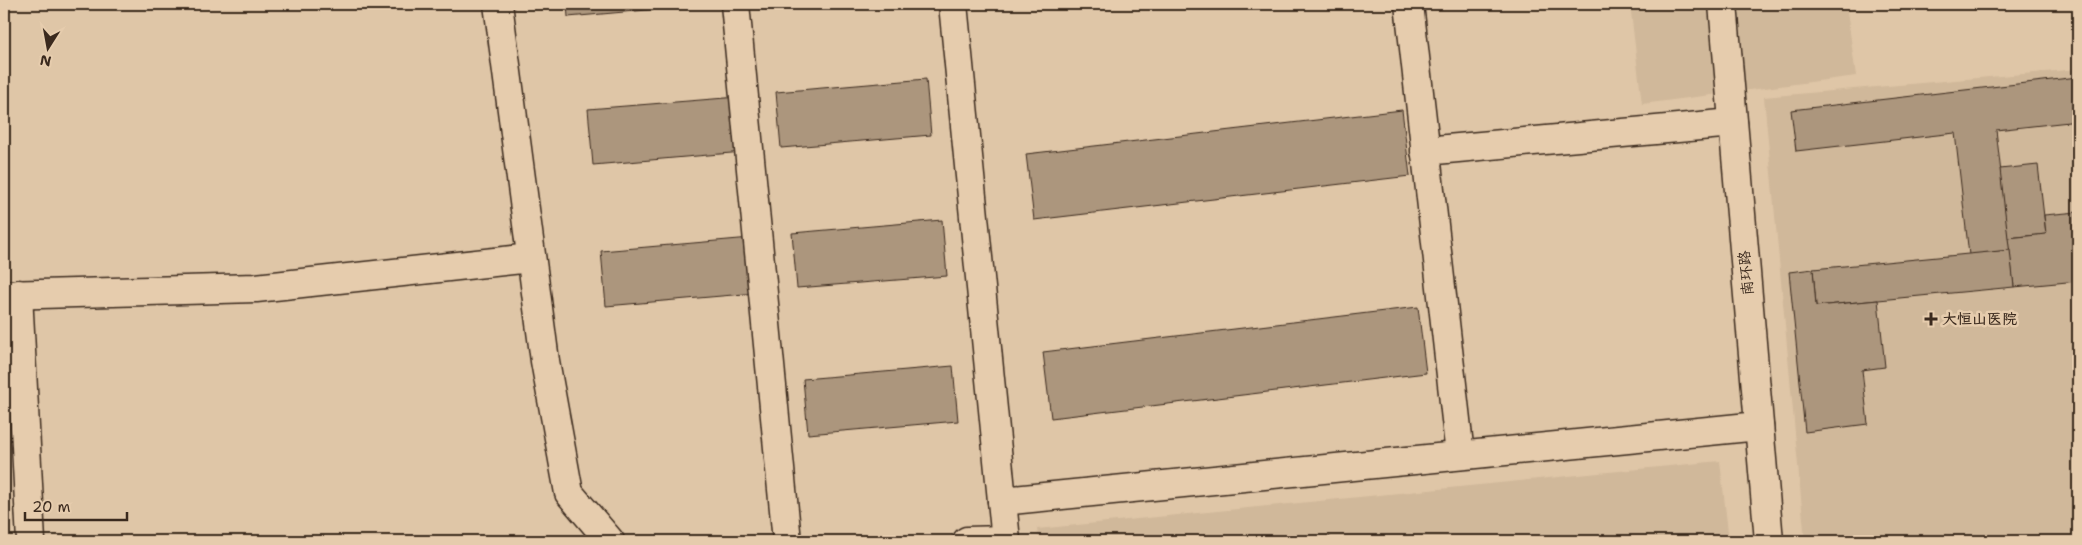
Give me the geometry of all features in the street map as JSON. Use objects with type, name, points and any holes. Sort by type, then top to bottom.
[{"type":"street","points":[[498,4],[545,361],[569,493],[610,541]]},
{"type":"street","points":[[735,4],[787,541]]},
{"type":"street","points":[[954,4],[1006,541],[967,541]]},
{"type":"street","points":[[1409,4],[1460,456]]},
{"type":"street","name":"南环路","points":[[1723,4],[1769,541]]},
{"type":"street","points":[[1425,151],[1733,123]]},
{"type":"street","points":[[31,541],[11,294],[256,288],[531,258]]},
{"type":"street","points":[[1002,501],[1759,426]]},
{"type":"shaded area","points":[[1630,4],[1846,4],[1856,76],[1642,104]]},
{"type":"shaded area","name":"大恒山医院","points":[[2078,69],[2078,541],[1805,541],[1764,97]]},
{"type":"shaded area","points":[[1720,461],[1729,541],[1039,541],[1037,529]]},
{"type":"building","points":[[567,4],[714,4],[568,17]]},
{"type":"building","points":[[2078,77],[2078,121],[1996,130],[2010,250],[1969,255],[1955,133],[1796,151],[1791,110]]},
{"type":"building","points":[[926,79],[931,135],[781,148],[776,92]]},
{"type":"building","points":[[738,97],[743,152],[593,165],[588,109]]},
{"type":"building","points":[[1402,110],[1410,176],[1034,220],[1026,154]]},
{"type":"building","points":[[2038,165],[2046,234],[2008,238],[2000,169]]},
{"type":"building","points":[[2078,212],[2078,281],[2014,287],[2008,238],[2046,234],[2044,215]]},
{"type":"building","points":[[942,220],[947,276],[797,288],[792,233]]},
{"type":"building","points":[[751,238],[756,293],[606,306],[601,251]]},
{"type":"building","points":[[2010,250],[2014,287],[1816,306],[1813,269]]},
{"type":"building","points":[[1813,269],[1816,306],[1878,300],[1885,367],[1862,370],[1868,424],[1805,432],[1789,272]]},
{"type":"building","points":[[1418,307],[1426,373],[1051,418],[1043,352]]},
{"type":"building","points":[[953,366],[958,421],[808,434],[803,379]]},
{"type":"building","points":[[1330,537],[1331,541],[1291,541]]},
{"type":"place","name":"大恒山医院","points":[[1931,319]]}]
